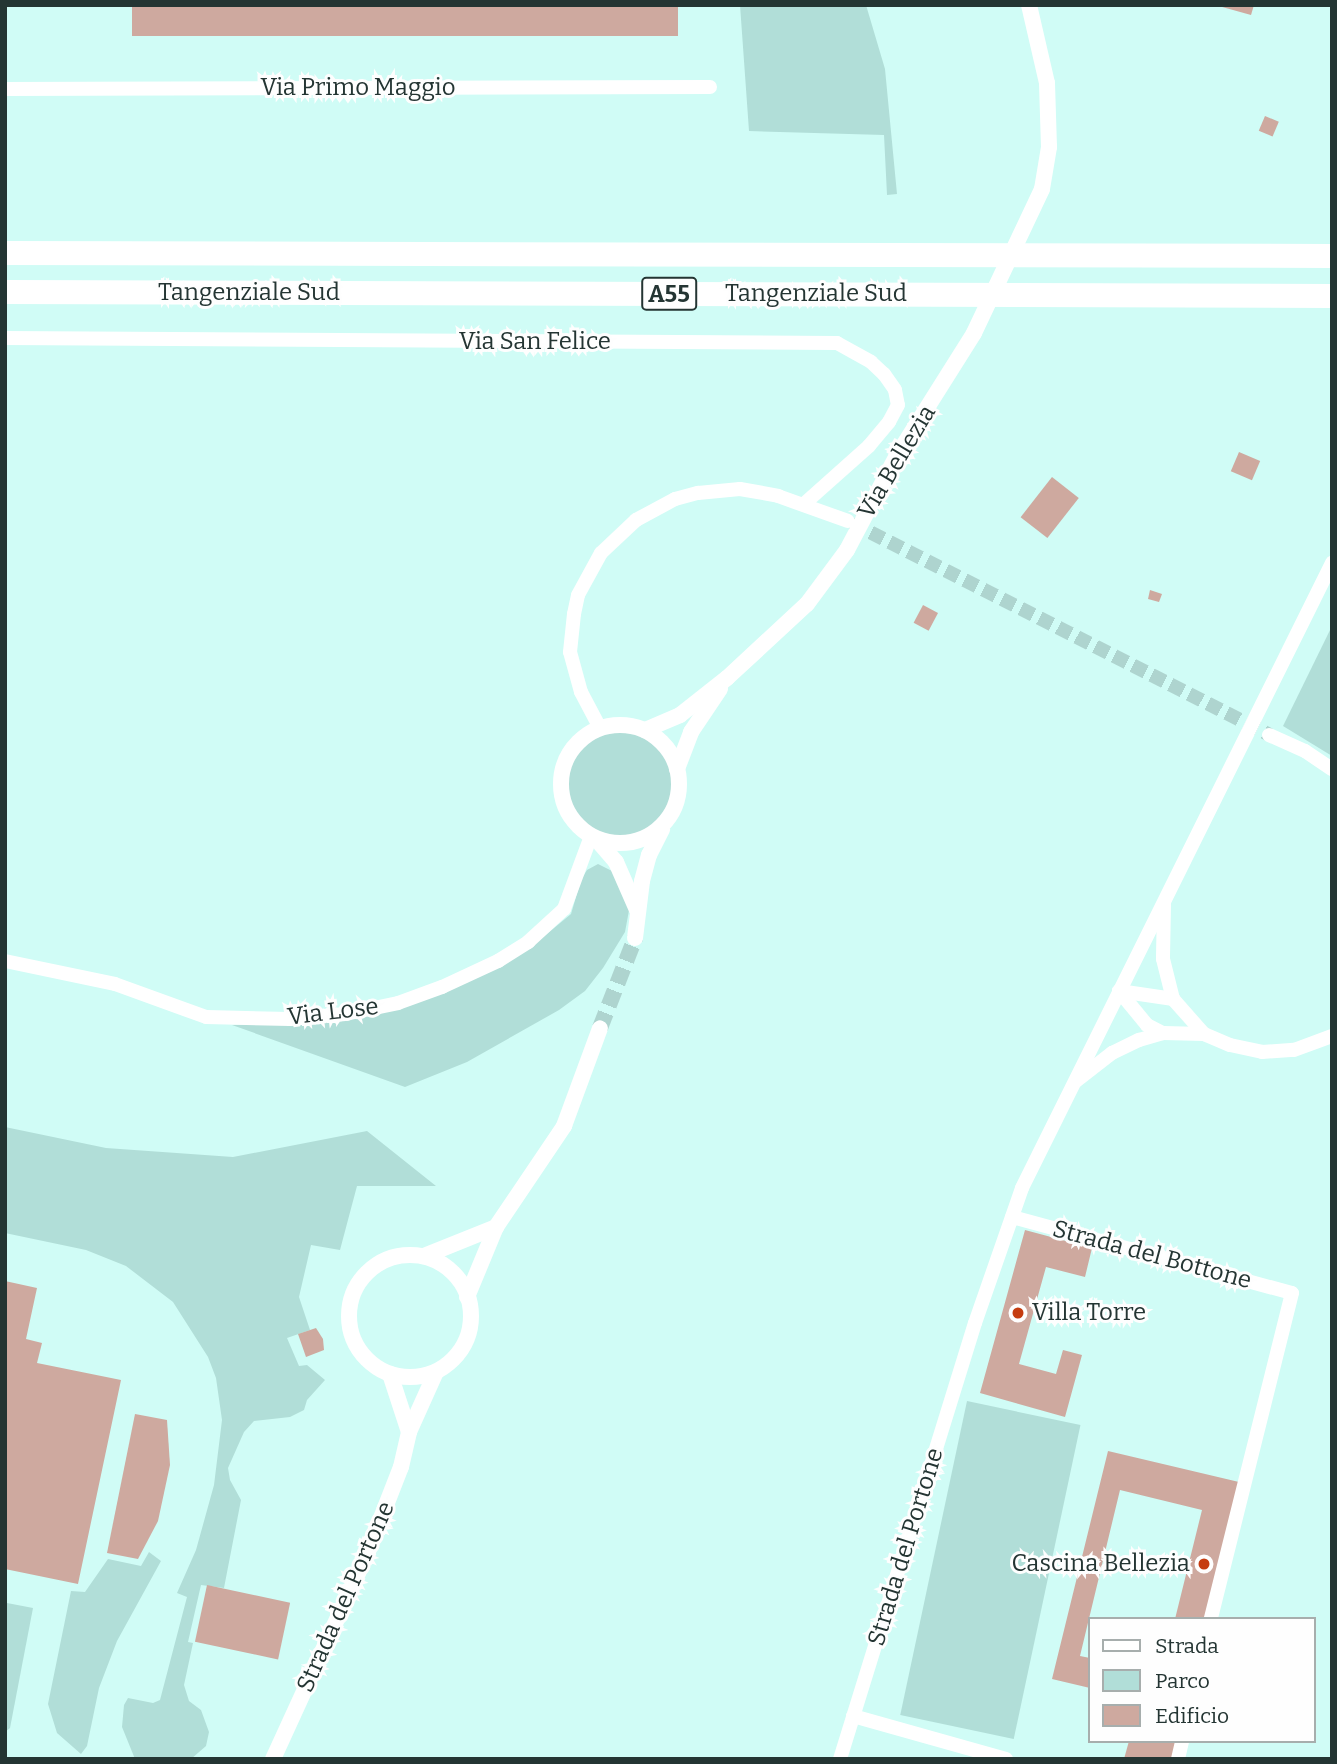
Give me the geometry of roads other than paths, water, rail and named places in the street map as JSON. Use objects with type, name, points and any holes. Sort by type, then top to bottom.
[{"type":"highway","name":"Tangenziale Sud","points":[[5,253],[1332,256]]},
{"type":"highway","name":"Tangenziale Sud","points":[[5,292],[1332,296]]},
{"type":"street","name":"Via Bellezia","points":[[637,910],[616,862],[594,838],[577,825],[563,803],[560,788],[562,769],[569,753],[579,741],[600,728],[623,724],[645,730],[680,715],[727,678],[807,604],[846,550],[896,457],[974,333],[1042,189],[1049,147],[1046,83],[1029,5]]},
{"type":"street","name":"Via Primo Maggio","points":[[5,89],[710,87]]},
{"type":"street","name":"Via San Felice","points":[[5,338],[837,343],[872,362],[884,374],[895,390],[898,405],[889,422],[869,446],[804,504]]},
{"type":"street","points":[[600,728],[581,692],[570,652],[578,595],[601,553],[636,520],[675,499],[698,493],[740,489],[804,504],[848,521]]},
{"type":"street","name":"Strada del Portone","points":[[840,1759],[959,1378],[1022,1188],[1332,563]]},
{"type":"street","name":"Via Bellezia","points":[[635,938],[637,910],[649,855],[675,809],[680,785],[677,769],[691,732],[727,678]]},
{"type":"street","points":[[645,730],[669,749],[677,769]]},
{"type":"street","points":[[1269,735],[1305,751],[1332,769]]},
{"type":"street","points":[[594,838],[626,844],[641,840],[664,825]]},
{"type":"street","name":"Via Lose","points":[[5,961],[115,984],[206,1017],[290,1018],[359,1011],[398,1003],[442,987],[498,961],[528,942],[564,909],[594,838]]},
{"type":"street","points":[[1165,899],[1163,959],[1173,999],[1204,1034]]},
{"type":"street","points":[[1119,991],[1173,999]]},
{"type":"street","points":[[1119,991],[1147,1025],[1163,1033]]},
{"type":"street","points":[[467,1297],[496,1227],[564,1126],[600,1028]]},
{"type":"street","points":[[1074,1082],[1112,1053],[1139,1040],[1163,1033],[1204,1034],[1230,1045],[1262,1052],[1294,1051],[1332,1036]]},
{"type":"street","name":"Strada del Bottone","points":[[1012,1217],[1293,1293],[1211,1617]]},
{"type":"street","points":[[424,1256],[452,1271],[467,1297],[471,1323],[465,1343],[453,1360],[436,1371],[416,1377],[390,1374],[365,1358],[355,1343],[349,1325],[349,1305],[356,1286],[368,1271],[385,1260],[404,1255],[424,1256],[496,1227]]},
{"type":"street","name":"Strada del Portone","points":[[273,1759],[372,1543],[401,1467],[409,1432],[436,1371]]},
{"type":"street","points":[[390,1374],[409,1432]]},
{"type":"street","points":[[853,1716],[1006,1759]]},
{"type":"tunnel","points":[[852,523],[1269,735]]},
{"type":"tunnel","points":[[600,1028],[635,938]]},
{"type":"place","name":"Villa Torre","points":[[1018,1313]]},
{"type":"place","name":"Cascina Bellezia","points":[[1204,1564]]}]
